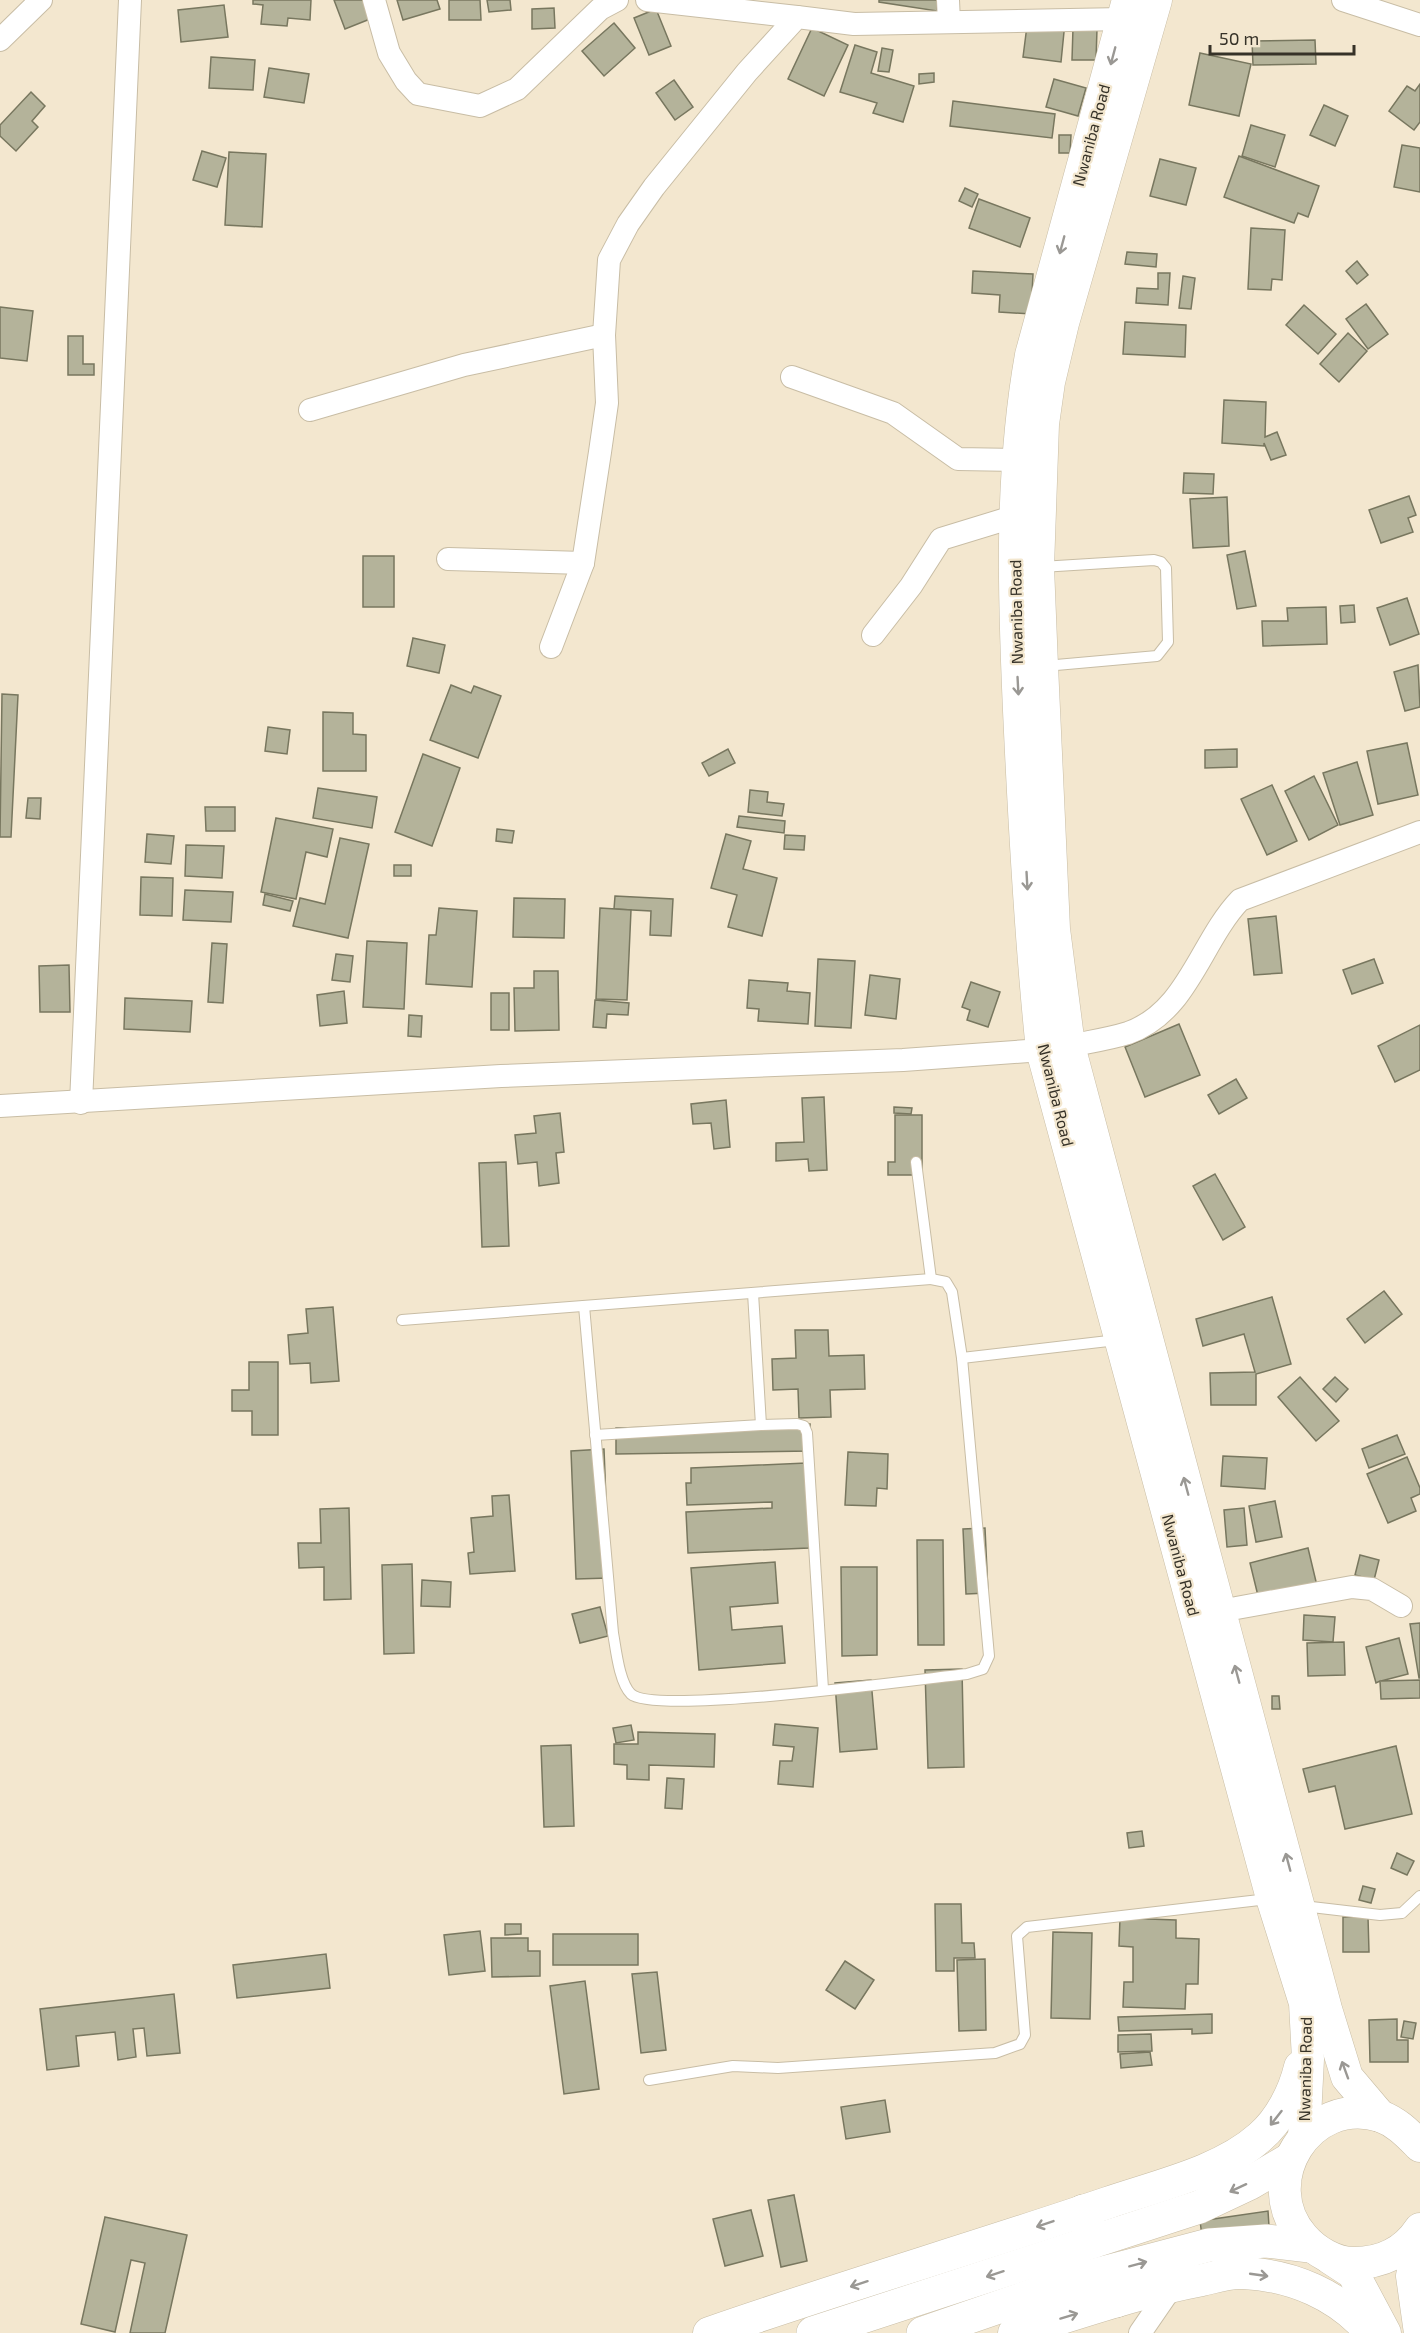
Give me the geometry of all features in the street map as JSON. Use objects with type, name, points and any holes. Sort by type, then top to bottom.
[{"type":"main road","points":[[1156,0],[1049,382],[1043,424],[1038,567],[1054,929],[1056,1048],[1220,1611],[1286,1902],[1347,2078],[1380,2116]]},
{"type":"main road","name":"Nwaniba Road","points":[[1125,9],[1031,355],[1021,414],[1016,516],[1016,637],[1029,910],[1056,1048],[1120,1340],[1286,1902],[1305,2003],[1308,2059],[1297,2148],[1284,2183],[1286,2206],[1295,2228],[1320,2252]]},
{"type":"main road","points":[[709,2333],[1083,2211],[1223,2162],[1261,2137],[1281,2112],[1297,2082],[1304,2054],[1305,2003]]},
{"type":"main road","points":[[813,2333],[1199,2206],[1250,2183],[1297,2148],[1320,2124],[1339,2116],[1360,2113],[1380,2116],[1402,2128],[1420,2146]]},
{"type":"main road","points":[[1083,2211],[1092,2242]]},
{"type":"main road","points":[[923,2333],[1080,2279],[1209,2245],[1266,2241],[1320,2252],[1352,2263],[1375,2262],[1396,2253],[1414,2238],[1420,2229]]},
{"type":"main road","points":[[1420,2237],[1412,2276],[1420,2333]]},
{"type":"main road","points":[[1320,2252],[1353,2273],[1385,2333]]},
{"type":"main road","points":[[1014,2333],[1173,2285],[1241,2272],[1281,2278],[1304,2285],[1334,2300],[1359,2319],[1371,2333]]},
{"type":"main road","points":[[1080,2279],[1116,2301]]},
{"type":"street","points":[[0,40],[41,0]]},
{"type":"street","points":[[81,1104],[130,0]]},
{"type":"street","points":[[374,0],[389,53],[406,81],[418,94],[480,106],[517,89],[600,9],[616,0]]},
{"type":"street","points":[[647,0],[854,24],[949,11],[1125,9]]},
{"type":"street","points":[[1343,0],[1420,25]]},
{"type":"street","points":[[551,647],[583,563],[607,403],[604,335],[609,261],[628,224],[747,72],[798,17]]},
{"type":"street","points":[[310,410],[464,365],[604,335]]},
{"type":"street","points":[[792,377],[893,412],[958,459],[1018,460]]},
{"type":"street","points":[[873,635],[911,586],[941,539],[1016,516]]},
{"type":"street","points":[[448,558],[583,563]]},
{"type":"street","points":[[0,1106],[81,1104],[501,1076],[903,1060],[1056,1048],[1129,1032],[1153,1020],[1176,999],[1227,914],[1240,900],[1420,832]]},
{"type":"street","points":[[1220,1611],[1352,1587],[1372,1589],[1401,1605]]},
{"type":"street","points":[[1140,2333],[1173,2285]]},
{"type":"lane","points":[[1038,567],[1154,560],[1161,562],[1166,568],[1168,642],[1157,656],[1042,666]]},
{"type":"lane","points":[[916,1162],[931,1280]]},
{"type":"lane","points":[[402,1320],[584,1306],[753,1293],[931,1280],[946,1282],[952,1292],[962,1358],[989,1656],[983,1669],[967,1674],[726,1700],[647,1701],[631,1694],[620,1671],[613,1633],[584,1306]]},
{"type":"lane","points":[[753,1293],[761,1425]]},
{"type":"lane","points":[[962,1358],[1120,1340]]},
{"type":"lane","points":[[595,1435],[761,1425],[797,1424],[804,1426],[807,1433],[823,1689]]},
{"type":"lane","points":[[649,2080],[733,2066],[778,2068],[994,2053],[1020,2044],[1025,2035],[1017,1936],[1027,1927],[1286,1902],[1380,1915],[1402,1913],[1420,1896]]},
{"type":"building","points":[[253,0],[311,0],[310,20],[288,18],[287,26],[261,24],[263,5],[253,4]]},
{"type":"building","points":[[334,0],[368,0],[375,17],[345,29]]},
{"type":"building","points":[[397,0],[437,0],[440,9],[403,20]]},
{"type":"building","points":[[449,0],[480,0],[481,20],[449,20]]},
{"type":"building","points":[[487,0],[510,0],[511,10],[489,12]]},
{"type":"building","points":[[879,0],[938,0],[937,11],[879,2]]},
{"type":"building","points":[[224,5],[228,37],[181,42],[178,10]]},
{"type":"building","points":[[554,8],[555,28],[532,29],[532,9]]},
{"type":"building","points":[[656,9],[671,46],[649,55],[634,18]]},
{"type":"building","points":[[1028,18],[1065,22],[1061,62],[1023,57]]},
{"type":"building","points":[[614,23],[635,48],[604,76],[582,51]]},
{"type":"building","points":[[812,28],[848,45],[824,96],[788,79]]},
{"type":"building","points":[[1073,28],[1097,29],[1096,60],[1072,60]]},
{"type":"building","points":[[1315,40],[1316,64],[1253,65],[1252,41]]},
{"type":"building","points":[[855,45],[877,52],[871,73],[914,86],[903,122],[873,113],[877,103],[840,92]]},
{"type":"building","points":[[882,48],[893,50],[889,72],[878,71]]},
{"type":"building","points":[[1200,53],[1251,64],[1239,116],[1189,105]]},
{"type":"building","points":[[211,57],[255,60],[253,90],[209,88]]},
{"type":"building","points":[[269,68],[309,74],[304,103],[264,97]]},
{"type":"building","points":[[934,73],[934,82],[919,84],[919,74]]},
{"type":"building","points":[[1054,79],[1086,88],[1078,116],[1046,107]]},
{"type":"building","points":[[674,80],[693,107],[675,120],[656,93]]},
{"type":"building","points":[[1420,84],[1420,122],[1414,130],[1389,111],[1407,86],[1415,91]]},
{"type":"building","points":[[31,92],[45,106],[32,121],[38,127],[16,151],[0,136],[0,125]]},
{"type":"building","points":[[953,101],[1055,114],[1052,138],[950,126]]},
{"type":"building","points":[[1324,105],[1348,116],[1335,146],[1310,135]]},
{"type":"building","points":[[1251,125],[1285,135],[1275,167],[1242,156]]},
{"type":"building","points":[[1059,135],[1071,135],[1070,153],[1059,153]]},
{"type":"building","points":[[1402,145],[1420,148],[1420,192],[1394,187]]},
{"type":"building","points":[[202,151],[226,158],[217,187],[193,180]]},
{"type":"building","points":[[229,152],[266,154],[262,227],[225,225]]},
{"type":"building","points":[[1239,156],[1319,186],[1308,217],[1298,213],[1294,223],[1224,197]]},
{"type":"building","points":[[1160,159],[1196,168],[1186,205],[1150,196]]},
{"type":"building","points":[[965,188],[978,194],[972,207],[959,201]]},
{"type":"building","points":[[979,199],[1030,218],[1020,247],[969,228]]},
{"type":"building","points":[[1251,228],[1285,230],[1282,280],[1272,279],[1271,290],[1248,289]]},
{"type":"building","points":[[1127,252],[1157,254],[1156,267],[1125,264]]},
{"type":"building","points":[[1357,261],[1368,275],[1357,284],[1346,271]]},
{"type":"building","points":[[973,271],[1033,274],[1031,314],[999,312],[1000,295],[972,293]]},
{"type":"building","points":[[1158,273],[1170,273],[1168,305],[1136,303],[1137,288],[1158,289]]},
{"type":"building","points":[[1183,276],[1195,278],[1191,309],[1179,308]]},
{"type":"building","points":[[1366,304],[1388,334],[1368,349],[1346,319]]},
{"type":"building","points":[[1304,305],[1336,334],[1318,354],[1286,325]]},
{"type":"building","points":[[0,307],[33,311],[27,361],[0,358]]},
{"type":"building","points":[[1125,322],[1186,325],[1185,357],[1123,354]]},
{"type":"building","points":[[1348,333],[1367,351],[1339,382],[1320,364]]},
{"type":"building","points":[[68,336],[83,336],[83,364],[94,364],[94,375],[68,375]]},
{"type":"building","points":[[1224,400],[1266,402],[1265,437],[1277,432],[1286,455],[1271,460],[1264,443],[1264,446],[1222,443]]},
{"type":"building","points":[[1184,473],[1214,474],[1213,494],[1183,493]]},
{"type":"building","points":[[1409,496],[1416,515],[1408,518],[1413,532],[1381,543],[1369,510]]},
{"type":"building","points":[[1227,497],[1229,546],[1193,548],[1190,499]]},
{"type":"building","points":[[1245,551],[1256,606],[1237,609],[1227,555]]},
{"type":"building","points":[[363,556],[394,556],[394,607],[363,607]]},
{"type":"building","points":[[1407,598],[1419,634],[1390,645],[1377,608]]},
{"type":"building","points":[[1354,605],[1355,622],[1341,623],[1340,606]]},
{"type":"building","points":[[1326,607],[1327,644],[1263,646],[1262,621],[1288,621],[1287,608]]},
{"type":"building","points":[[413,638],[445,645],[439,673],[407,666]]},
{"type":"building","points":[[1418,665],[1420,707],[1405,711],[1394,672]]},
{"type":"building","points":[[451,685],[471,693],[474,686],[501,696],[478,758],[430,740]]},
{"type":"building","points":[[2,694],[18,695],[11,837],[0,837]]},
{"type":"building","points":[[323,712],[353,713],[353,734],[366,735],[366,771],[323,771]]},
{"type":"building","points":[[268,727],[290,730],[287,754],[265,751]]},
{"type":"building","points":[[1407,743],[1418,795],[1378,804],[1367,751]]},
{"type":"building","points":[[728,749],[735,763],[709,776],[702,763]]},
{"type":"building","points":[[1237,749],[1237,767],[1205,768],[1205,750]]},
{"type":"building","points":[[423,754],[460,768],[432,846],[395,832]]},
{"type":"building","points":[[1357,762],[1373,815],[1340,825],[1323,773]]},
{"type":"building","points":[[1314,776],[1338,825],[1309,840],[1285,791]]},
{"type":"building","points":[[1272,785],[1297,841],[1267,855],[1241,799]]},
{"type":"building","points":[[318,788],[377,797],[372,828],[313,818]]},
{"type":"building","points":[[750,790],[768,792],[767,802],[784,804],[782,816],[748,812]]},
{"type":"building","points":[[28,798],[41,798],[40,819],[26,818]]},
{"type":"building","points":[[205,807],[235,807],[235,831],[206,831]]},
{"type":"building","points":[[739,816],[785,821],[784,833],[737,827]]},
{"type":"building","points":[[276,818],[333,829],[327,857],[306,852],[296,899],[261,892]]},
{"type":"building","points":[[497,829],[514,831],[512,843],[496,841]]},
{"type":"building","points":[[147,834],[174,836],[171,864],[145,862]]},
{"type":"building","points":[[726,834],[751,841],[743,869],[777,878],[762,936],[728,927],[737,895],[711,888]]},
{"type":"building","points":[[785,835],[805,836],[804,850],[784,849]]},
{"type":"building","points":[[340,838],[369,844],[348,938],[293,926],[300,898],[325,904]]},
{"type":"building","points":[[186,845],[224,846],[222,878],[185,876]]},
{"type":"building","points":[[394,865],[411,865],[411,876],[394,876]]},
{"type":"building","points":[[141,877],[173,878],[172,916],[140,915]]},
{"type":"building","points":[[185,890],[233,892],[231,922],[183,920]]},
{"type":"building","points":[[265,894],[293,901],[290,911],[263,905]]},
{"type":"building","points":[[615,896],[673,899],[671,936],[650,935],[651,911],[614,909]]},
{"type":"building","points":[[514,898],[565,899],[564,938],[513,937]]},
{"type":"building","points":[[439,908],[477,911],[472,987],[426,984],[429,935],[436,935]]},
{"type":"building","points":[[600,908],[631,910],[627,1000],[596,999]]},
{"type":"building","points":[[1276,916],[1282,973],[1254,975],[1248,919]]},
{"type":"building","points":[[367,941],[407,943],[404,1009],[363,1007]]},
{"type":"building","points":[[212,943],[227,944],[223,1003],[208,1002]]},
{"type":"building","points":[[336,954],[353,956],[350,982],[332,980]]},
{"type":"building","points":[[818,959],[855,961],[851,1028],[815,1026]]},
{"type":"building","points":[[1374,959],[1383,983],[1352,994],[1343,970]]},
{"type":"building","points":[[69,965],[70,1012],[40,1012],[39,966]]},
{"type":"building","points":[[534,971],[558,971],[559,1030],[515,1031],[514,988],[534,988]]},
{"type":"building","points":[[870,975],[900,979],[896,1019],[865,1015]]},
{"type":"building","points":[[749,980],[788,983],[787,991],[810,993],[808,1024],[758,1021],[759,1009],[747,1008]]},
{"type":"building","points":[[971,982],[1000,992],[988,1027],[967,1020],[970,1010],[962,1007]]},
{"type":"building","points":[[344,991],[347,1023],[320,1026],[317,995]]},
{"type":"building","points":[[491,993],[509,993],[509,1030],[491,1030]]},
{"type":"building","points":[[125,998],[192,1001],[190,1032],[124,1029]]},
{"type":"building","points":[[595,1000],[629,1003],[628,1015],[607,1014],[606,1028],[593,1027]]},
{"type":"building","points":[[409,1015],[422,1016],[421,1037],[408,1036]]},
{"type":"building","points":[[1179,1024],[1200,1075],[1145,1097],[1125,1047]]},
{"type":"building","points":[[1420,1025],[1420,1070],[1395,1082],[1378,1046]]},
{"type":"building","points":[[1236,1079],[1247,1098],[1219,1114],[1208,1095]]},
{"type":"building","points":[[824,1097],[827,1170],[809,1171],[808,1159],[776,1161],[776,1143],[804,1142],[802,1098]]},
{"type":"building","points":[[726,1100],[730,1147],[714,1149],[711,1123],[693,1124],[691,1104]]},
{"type":"building","points":[[894,1107],[912,1108],[911,1114],[894,1113]]},
{"type":"building","points":[[560,1113],[564,1152],[556,1153],[559,1183],[539,1186],[537,1162],[518,1164],[515,1135],[536,1133],[534,1116]]},
{"type":"building","points":[[895,1115],[922,1115],[922,1175],[888,1175],[888,1162],[895,1162]]},
{"type":"building","points":[[506,1162],[509,1246],[482,1247],[479,1163]]},
{"type":"building","points":[[1215,1174],[1245,1227],[1223,1240],[1193,1186]]},
{"type":"building","points":[[1384,1291],[1402,1314],[1365,1343],[1347,1319]]},
{"type":"building","points":[[1272,1297],[1291,1364],[1256,1374],[1256,1405],[1211,1405],[1210,1373],[1255,1372],[1244,1334],[1203,1346],[1196,1319]]},
{"type":"building","points":[[333,1307],[339,1381],[311,1383],[310,1363],[290,1364],[288,1335],[308,1333],[306,1309]]},
{"type":"building","points":[[795,1330],[828,1330],[829,1356],[864,1355],[865,1389],[830,1390],[831,1417],[799,1418],[798,1389],[773,1390],[772,1359],[796,1358]]},
{"type":"building","points":[[249,1362],[278,1362],[278,1435],[252,1435],[252,1411],[232,1411],[232,1390],[249,1390]]},
{"type":"building","points":[[1300,1377],[1339,1421],[1316,1441],[1278,1397]]},
{"type":"building","points":[[1335,1377],[1348,1389],[1336,1402],[1323,1389]]},
{"type":"building","points":[[810,1424],[810,1451],[616,1454],[616,1428]]},
{"type":"building","points":[[1397,1435],[1405,1454],[1369,1468],[1362,1449]]},
{"type":"building","points":[[604,1449],[609,1578],[576,1579],[571,1451]]},
{"type":"building","points":[[848,1452],[888,1454],[887,1489],[877,1488],[876,1506],[845,1505]]},
{"type":"building","points":[[1223,1456],[1267,1458],[1265,1489],[1221,1486]]},
{"type":"building","points":[[1407,1457],[1420,1488],[1420,1494],[1411,1498],[1416,1511],[1388,1523],[1367,1474]]},
{"type":"building","points":[[806,1463],[809,1548],[688,1553],[686,1512],[772,1508],[772,1502],[687,1505],[686,1483],[691,1483],[691,1468]]},
{"type":"building","points":[[509,1495],[515,1571],[470,1574],[468,1553],[474,1552],[471,1518],[493,1516],[492,1496]]},
{"type":"building","points":[[1275,1501],[1282,1537],[1256,1542],[1249,1506]]},
{"type":"building","points":[[349,1508],[351,1599],[324,1600],[324,1567],[299,1568],[298,1543],[321,1543],[320,1509]]},
{"type":"building","points":[[1244,1508],[1247,1545],[1227,1547],[1224,1510]]},
{"type":"building","points":[[985,1528],[988,1593],[966,1594],[963,1529]]},
{"type":"building","points":[[917,1540],[943,1540],[944,1645],[918,1645]]},
{"type":"building","points":[[1308,1548],[1318,1590],[1260,1604],[1250,1563]]},
{"type":"building","points":[[1360,1555],[1379,1560],[1374,1580],[1355,1575]]},
{"type":"building","points":[[775,1562],[778,1603],[730,1607],[732,1630],[782,1626],[785,1663],[699,1670],[691,1568]]},
{"type":"building","points":[[412,1564],[414,1653],[384,1654],[382,1565]]},
{"type":"building","points":[[841,1567],[877,1567],[877,1655],[842,1656]]},
{"type":"building","points":[[422,1580],[451,1582],[450,1607],[421,1606]]},
{"type":"building","points":[[600,1607],[608,1636],[580,1643],[572,1614]]},
{"type":"building","points":[[1304,1615],[1335,1617],[1333,1642],[1303,1640]]},
{"type":"building","points":[[1420,1623],[1420,1678],[1419,1678],[1410,1624]]},
{"type":"building","points":[[1399,1638],[1408,1674],[1381,1681],[1420,1680],[1420,1698],[1381,1699],[1380,1681],[1376,1683],[1366,1647]]},
{"type":"building","points":[[1344,1642],[1345,1675],[1308,1676],[1307,1643]]},
{"type":"building","points":[[962,1669],[964,1767],[928,1768],[925,1670]]},
{"type":"building","points":[[871,1680],[877,1749],[840,1752],[835,1683]]},
{"type":"building","points":[[1272,1696],[1279,1696],[1280,1709],[1272,1709]]},
{"type":"building","points":[[775,1724],[818,1728],[813,1787],[778,1784],[780,1761],[792,1761],[794,1747],[773,1745]]},
{"type":"building","points":[[631,1725],[634,1740],[616,1743],[613,1728]]},
{"type":"building","points":[[638,1732],[715,1734],[714,1767],[649,1765],[649,1780],[627,1779],[627,1765],[614,1764],[614,1744],[638,1744]]},
{"type":"building","points":[[571,1745],[574,1826],[544,1827],[541,1746]]},
{"type":"building","points":[[1396,1746],[1412,1814],[1345,1829],[1335,1786],[1309,1792],[1303,1769]]},
{"type":"building","points":[[667,1778],[684,1779],[682,1809],[665,1808]]},
{"type":"building","points":[[1142,1831],[1144,1846],[1129,1848],[1127,1833]]},
{"type":"building","points":[[1397,1853],[1414,1861],[1407,1875],[1391,1868]]},
{"type":"building","points":[[1363,1886],[1375,1889],[1371,1903],[1359,1900]]},
{"type":"building","points":[[935,1904],[961,1904],[962,1943],[974,1943],[975,1958],[954,1958],[954,1971],[936,1971]]},
{"type":"building","points":[[1343,1917],[1368,1917],[1369,1952],[1343,1952]]},
{"type":"building","points":[[1120,1918],[1176,1920],[1176,1938],[1199,1939],[1198,1984],[1186,1984],[1185,2009],[1123,2007],[1124,1982],[1133,1982],[1133,1947],[1119,1946]]},
{"type":"building","points":[[505,1924],[521,1924],[521,1934],[505,1935]]},
{"type":"building","points":[[480,1931],[485,1971],[449,1975],[444,1935]]},
{"type":"building","points":[[1053,1932],[1092,1933],[1090,2019],[1051,2018]]},
{"type":"building","points":[[553,1934],[638,1934],[638,1965],[553,1965]]},
{"type":"building","points":[[491,1938],[528,1938],[528,1951],[540,1951],[540,1976],[492,1977]]},
{"type":"building","points":[[326,1954],[330,1988],[237,1998],[233,1965]]},
{"type":"building","points":[[985,1959],[986,2030],[959,2031],[957,1960]]},
{"type":"building","points":[[845,1961],[874,1980],[855,2009],[826,1990]]},
{"type":"building","points":[[657,1972],[666,2050],[641,2053],[632,1974]]},
{"type":"building","points":[[585,1981],[599,2089],[564,2094],[550,1986]]},
{"type":"building","points":[[174,1994],[180,2053],[147,2056],[144,2028],[133,2029],[136,2057],[118,2060],[115,2032],[76,2036],[79,2066],[47,2070],[40,2009]]},
{"type":"building","points":[[1212,2014],[1212,2033],[1192,2034],[1192,2029],[1119,2031],[1118,2017]]},
{"type":"building","points":[[1397,2019],[1397,2040],[1408,2040],[1408,2062],[1370,2062],[1369,2020]]},
{"type":"building","points":[[1404,2021],[1416,2023],[1413,2039],[1401,2037]]},
{"type":"building","points":[[1151,2034],[1152,2051],[1118,2052],[1118,2035]]},
{"type":"building","points":[[1150,2052],[1152,2065],[1121,2068],[1120,2054]]},
{"type":"building","points":[[885,2100],[890,2132],[846,2139],[841,2107]]},
{"type":"building","points":[[794,2195],[807,2261],[781,2267],[768,2200]]},
{"type":"building","points":[[751,2210],[763,2256],[725,2266],[713,2219]]},
{"type":"building","points":[[1268,2211],[1269,2226],[1202,2236],[1200,2221]]},
{"type":"building","points":[[105,2217],[187,2235],[165,2333],[130,2333],[145,2263],[131,2260],[115,2332],[81,2324]]}]
